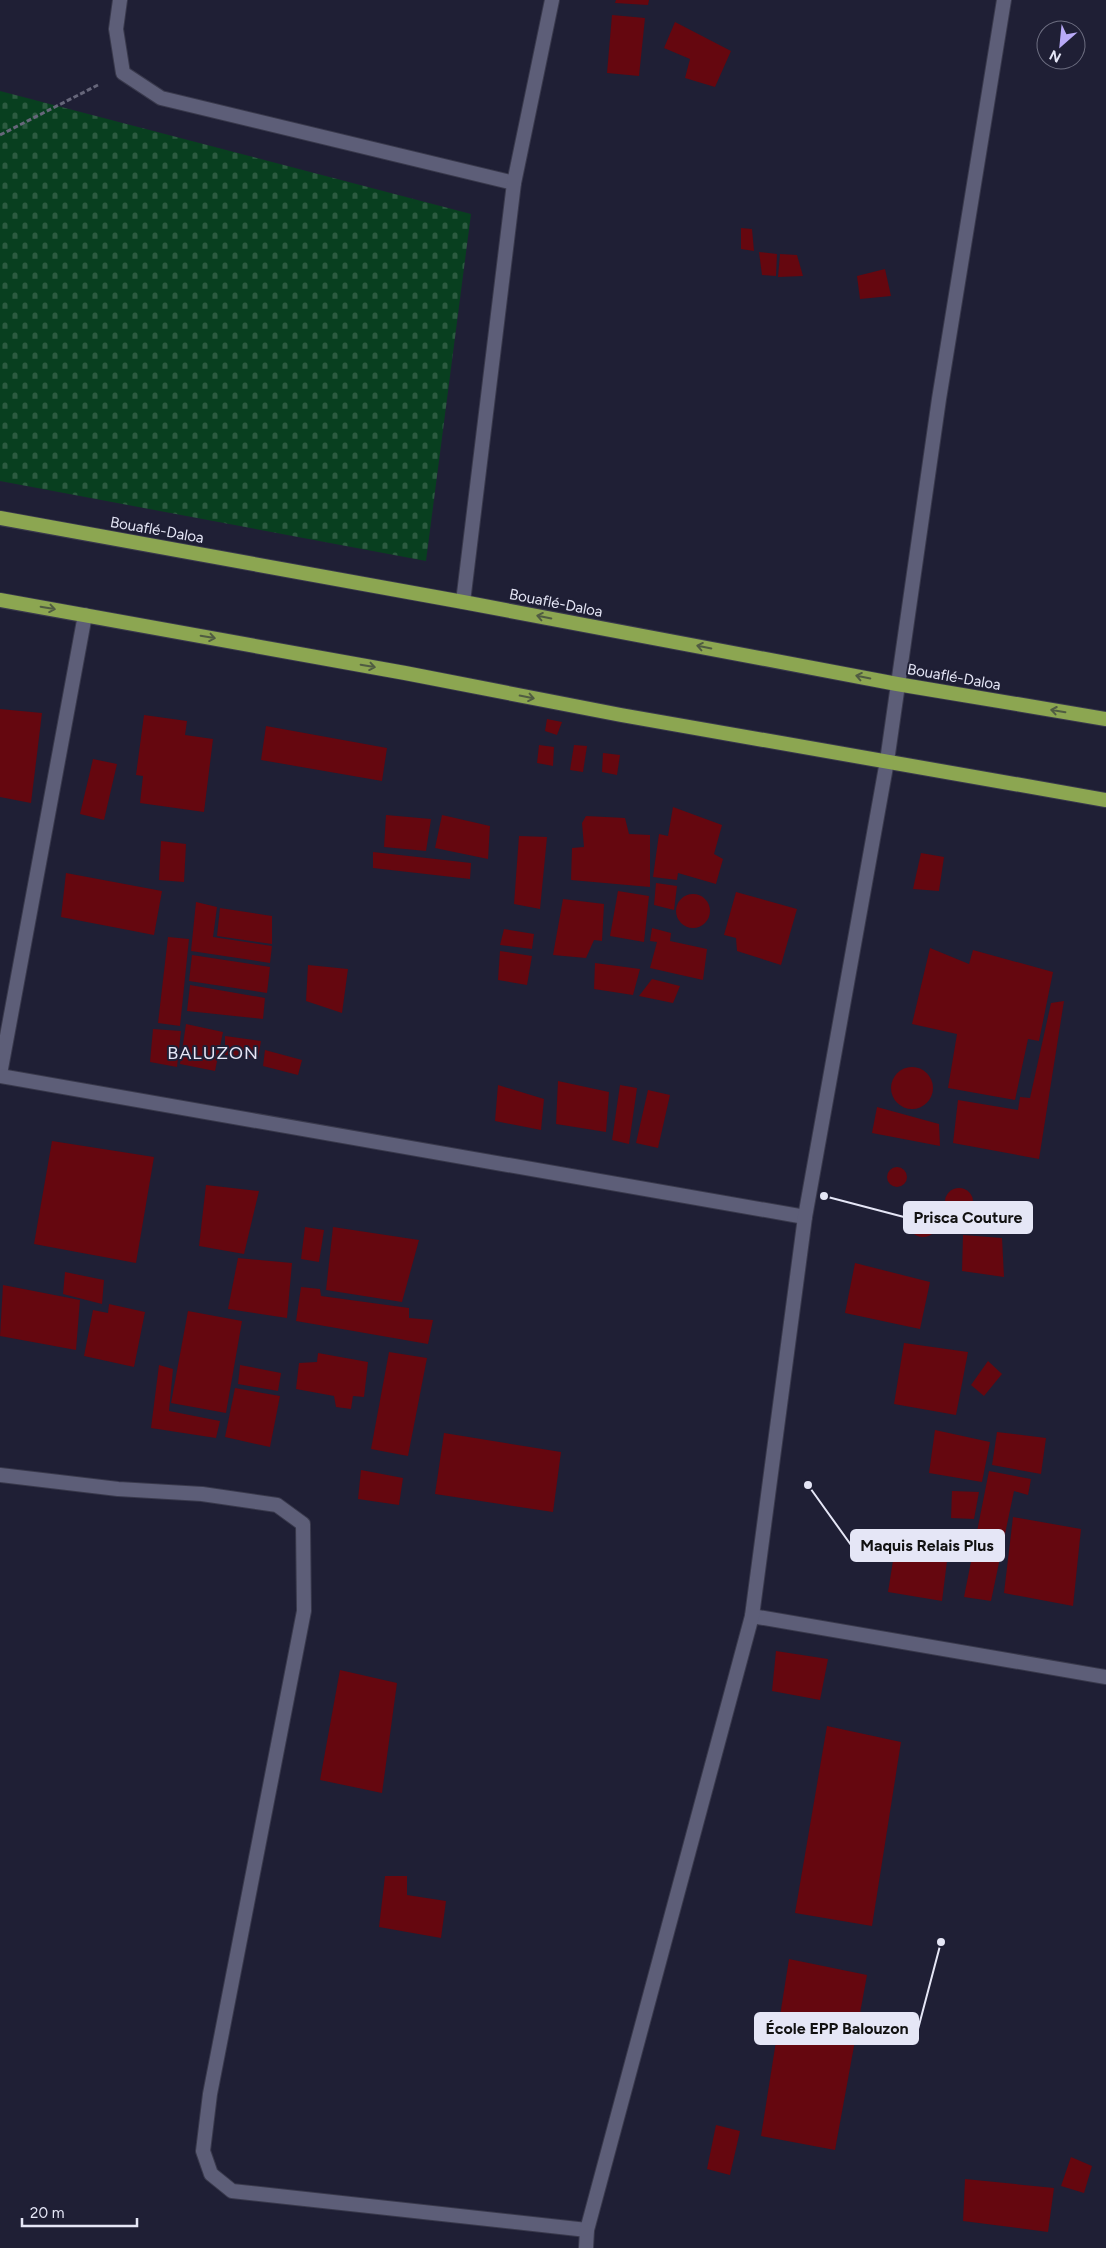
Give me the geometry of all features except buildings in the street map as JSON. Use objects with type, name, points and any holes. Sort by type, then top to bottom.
[{"type":"highway","name":"Bouaflé-Daloa","points":[[0,518],[463,602],[897,684],[1106,719]]},
{"type":"highway","points":[[0,600],[405,673],[621,715],[1106,800]]},
{"type":"street","points":[[120,0],[116,29],[123,73],[161,98],[514,184]]},
{"type":"street","points":[[463,602],[514,184],[552,0]]},
{"type":"street","points":[[586,2248],[587,2230],[752,1616],[805,1217],[887,761],[939,399],[1004,0]]},
{"type":"street","points":[[85,615],[0,1075],[805,1217]]},
{"type":"street","points":[[0,1476],[118,1489],[202,1494],[277,1505],[303,1524],[304,1611],[210,2094],[203,2151],[211,2174],[232,2191],[587,2230]]},
{"type":"street","points":[[752,1616],[1106,1677]]},
{"type":"path","points":[[0,135],[123,73]]},
{"type":"green space","points":[[0,91],[471,214],[426,561],[0,481]]},
{"type":"place","name":"Prisca Couture","points":[[824,1196]]},
{"type":"place","name":"Maquis Relais Plus","points":[[808,1485]]},
{"type":"place","name":"École EPP Balouzon","points":[[941,1942]]},
{"type":"district","name":"BALUZON","points":[[213,1053]]}]
